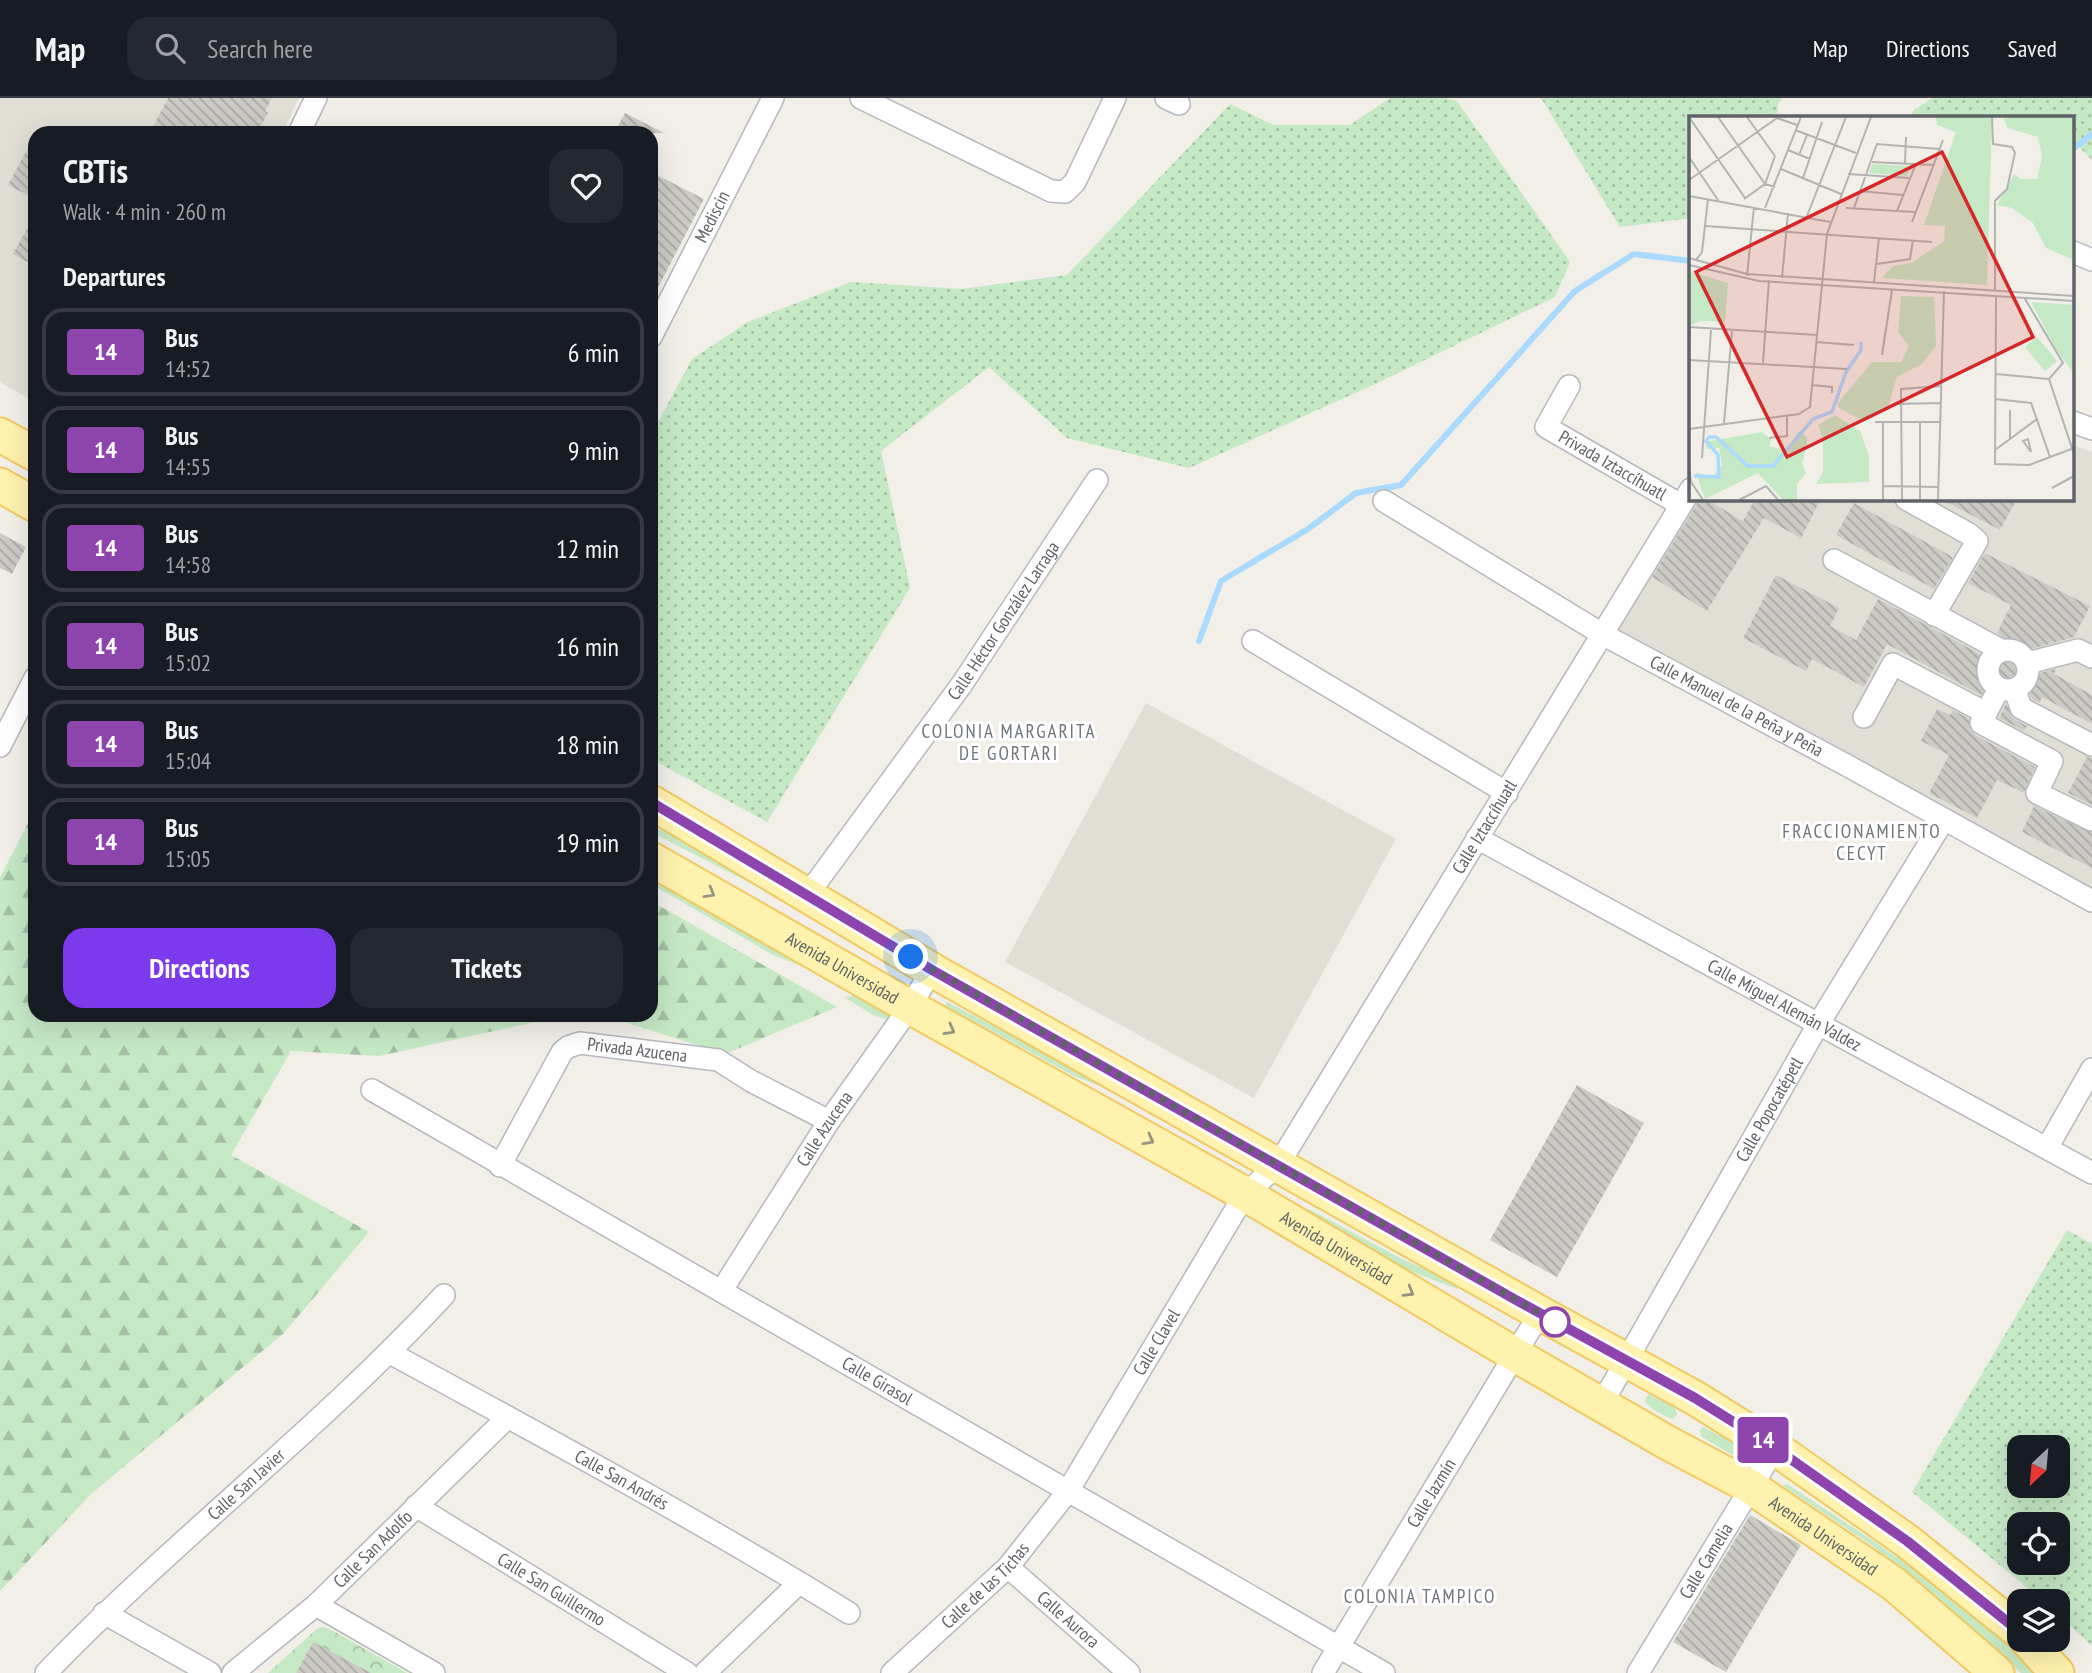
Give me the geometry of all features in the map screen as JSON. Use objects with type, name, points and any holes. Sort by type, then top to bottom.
[{"type":"main road","points":[[0,435],[28,450]]},
{"type":"main road","points":[[0,485],[28,501]]},
{"type":"main road","points":[[658,806],[932,970],[1695,1398],[1775,1448],[1907,1541],[2007,1622]]},
{"type":"main road","name":"Avenida Universidad","points":[[658,863],[1245,1194],[1601,1405],[1751,1487],[1894,1584],[1997,1673]]},
{"type":"main road","points":[[2038,1652],[2057,1673]]},
{"type":"street","points":[[302,126],[316,98]]},
{"type":"street","name":"Mediscin","points":[[658,323],[773,98]]},
{"type":"street","points":[[861,98],[1051,191],[1065,192],[1075,182],[1115,98]]},
{"type":"street","points":[[2074,252],[2092,260]]},
{"type":"street","name":"Privada Iztaccíhuatl","points":[[1569,386],[1546,427],[1686,497]]},
{"type":"street","points":[[2074,422],[2092,429]]},
{"type":"street","name":"Calle Héctor González Larraga","points":[[808,894],[962,684],[1097,481]]},
{"type":"street","name":"Calle Iztaccíhuatl","points":[[1245,1194],[1278,1165],[1686,497]]},
{"type":"street","points":[[1908,500],[1977,541],[1934,615]]},
{"type":"street","name":"Calle Manuel de la Peña y Peña","points":[[1384,501],[1602,634],[2092,901]]},
{"type":"street","points":[[1834,560],[2001,650],[2017,651],[2028,663],[2027,679],[2007,689],[1980,723],[2052,761],[2037,793],[2092,820]]},
{"type":"street","points":[[1253,641],[1507,793]]},
{"type":"street","points":[[2001,650],[1989,661],[1989,677],[2007,689],[2021,708],[2092,745]]},
{"type":"street","points":[[2028,663],[2078,650],[2092,657]]},
{"type":"street","points":[[1864,718],[1893,664],[1986,713]]},
{"type":"street","points":[[0,746],[28,692]]},
{"type":"street","name":"Calle Popocatépetl","points":[[1601,1405],[1819,1023],[1943,821]]},
{"type":"street","name":"Calle Miguel Alemán Valdez","points":[[1478,838],[2092,1173]]},
{"type":"street","name":"Calle Azucena","points":[[722,1290],[829,1121],[910,1007],[932,970]]},
{"type":"street","name":"Privada Azucena","points":[[500,1166],[562,1052],[568,1046],[580,1043],[718,1060],[751,1082],[829,1121]]},
{"type":"street","points":[[2047,1148],[2092,1069]]},
{"type":"street","name":"Calle Girasol","points":[[372,1090],[1384,1673]]},
{"type":"street","name":"Calle Clavel","points":[[1068,1491],[1245,1194]]},
{"type":"street","name":"Calle San Javier","points":[[46,1673],[104,1613],[390,1353],[444,1295]]},
{"type":"street","name":"Calle Jazmín","points":[[1324,1673],[1540,1313]]},
{"type":"street","name":"Calle San Andrés","points":[[390,1353],[508,1417],[849,1613]]},
{"type":"street","name":"Calle San Adolfo","points":[[233,1673],[316,1605],[508,1417]]},
{"type":"street","name":"Calle Camelia","points":[[1638,1673],[1775,1448]]},
{"type":"street","name":"Calle de las Tichas","points":[[892,1673],[1008,1567],[1068,1491]]},
{"type":"street","name":"Calle San Guillermo","points":[[416,1507],[687,1673]]},
{"type":"street","name":"Calle Aurora","points":[[1008,1567],[1129,1673]]},
{"type":"street","points":[[705,1673],[799,1583]]},
{"type":"street","points":[[316,1605],[434,1673]]},
{"type":"street","points":[[104,1613],[210,1673]]},
{"type":"shaded area","points":[[0,98],[299,98],[285,126],[28,126],[28,398],[0,382]]},
{"type":"shaded area","points":[[2074,445],[2092,452],[2092,891],[1905,786],[1616,629],[1694,500],[2074,500]]},
{"type":"shaded area","points":[[1146,703],[1396,839],[1254,1098],[1005,962]]},
{"type":"green space","points":[[1390,98],[1445,98],[1457,101],[1570,262],[1555,297],[1375,384],[1189,468],[1067,438],[989,367],[881,451],[910,588],[767,822],[658,763],[658,422],[692,359],[748,322],[851,282],[962,289],[1067,275],[1230,104],[1273,125],[1350,125]]},
{"type":"green space","points":[[1541,98],[1782,98],[1778,104],[1777,116],[1689,116],[1689,218],[1620,227]]},
{"type":"green space","points":[[1932,98],[2092,98],[2092,160],[2074,142],[2074,116],[1911,116],[1913,111]]},
{"type":"green space","points":[[28,823],[28,1022],[536,1022],[379,1056],[291,1051],[231,1155],[369,1232],[284,1333],[91,1494],[0,1591],[0,878]]},
{"type":"green space","points":[[658,829],[759,881],[855,942],[756,886],[658,836]]},
{"type":"green space","points":[[658,873],[802,960],[799,965],[773,955],[658,888]]},
{"type":"green space","points":[[658,905],[837,1007],[725,1054],[624,1022],[658,1022]]},
{"type":"green space","points":[[869,994],[892,1013],[888,1020],[873,1015],[844,997]]},
{"type":"green space","points":[[947,1002],[1072,1066],[1115,1092],[1074,1076],[946,1006]]},
{"type":"green space","points":[[1309,1209],[1461,1287],[1457,1289],[1405,1269],[1305,1211]]},
{"type":"green space","points":[[2067,1230],[2092,1244],[2092,1646],[2070,1626],[2070,1589],[2029,1589],[2012,1575],[2070,1575],[2070,1512],[2007,1512],[2007,1571],[1912,1492]]},
{"type":"green space","points":[[1648,1394],[1675,1408],[1677,1415],[1673,1419],[1647,1404],[1645,1401]]},
{"type":"green space","points":[[1703,1427],[1743,1447],[1745,1455],[1736,1457],[1702,1437],[1700,1430]]},
{"type":"green space","points":[[1787,1484],[1917,1571],[1979,1619],[2007,1644],[2007,1652],[2015,1652],[2035,1673],[2021,1673],[1870,1544],[1783,1486]]},
{"type":"green space","points":[[324,1627],[407,1673],[268,1673],[318,1628]]},
{"type":"building","points":[[168,98],[272,98],[261,126],[154,126]]},
{"type":"building","points":[[625,113],[650,126],[618,126]]},
{"type":"building","points":[[28,148],[28,195],[8,185]]},
{"type":"building","points":[[658,176],[704,199],[658,288]]},
{"type":"building","points":[[28,227],[28,262],[13,254]]},
{"type":"building","points":[[1699,500],[1708,500],[1743,521],[1754,500],[1820,500],[1801,538],[1764,518],[1707,611],[1652,577]]},
{"type":"building","points":[[1943,500],[2016,500],[2000,530]]},
{"type":"building","points":[[1854,503],[1953,557],[1934,589],[1836,535]]},
{"type":"building","points":[[0,533],[26,547],[12,574],[0,568]]},
{"type":"building","points":[[1985,553],[2090,606],[2074,637],[2024,651],[2018,654],[2015,666],[2019,673],[2025,676],[2056,669],[2054,674],[2092,695],[2092,724],[2042,697],[2039,703],[2032,699],[2027,685],[2018,677],[1993,677],[1981,695],[1887,644],[1864,687],[1812,659],[1806,671],[1743,638],[1776,575],[1839,608],[1830,626],[1856,640],[1878,599],[1995,662],[2007,661],[2013,656],[2012,644],[1997,633],[2011,605],[1968,583]]},
{"type":"building","points":[[2006,704],[2014,719],[2027,726],[2024,731],[1999,718]]},
{"type":"building","points":[[1937,709],[1950,715],[1953,710],[1969,719],[1970,729],[1975,735],[2035,767],[2024,793],[1997,780],[1977,818],[1929,793],[1949,755],[1921,741]]},
{"type":"building","points":[[2087,757],[2092,758],[2092,805],[2068,793]]},
{"type":"building","points":[[2034,806],[2092,833],[2092,868],[2022,832]]},
{"type":"building","points":[[1577,1085],[1644,1123],[1557,1277],[1490,1240]]},
{"type":"building","points":[[1750,1515],[1801,1545],[1726,1672],[1673,1642]]},
{"type":"building","points":[[313,1642],[371,1673],[296,1673]]},
{"type":"waterway","points":[[2074,148],[2092,134]]},
{"type":"waterway","points":[[1199,641],[1221,581],[1308,529],[1356,493],[1401,485],[1575,291],[1634,254],[1689,261]]},
{"type":"bus line","name":"14","points":[[658,806],[932,970],[1516,1300],[1695,1398],[1775,1448],[1907,1541],[2007,1622]]},
{"type":"district","name":"COLONIA MARGARITA DE GORTARI","points":[[1009,742]]},
{"type":"district","name":"FRACCIONAMIENTO CECYT","points":[[1862,842]]},
{"type":"district","name":"COLONIA TAMPICO","points":[[1420,1596]]},
{"type":"route","points":[[911,957],[1561,1325],[1555,1322]]}]
